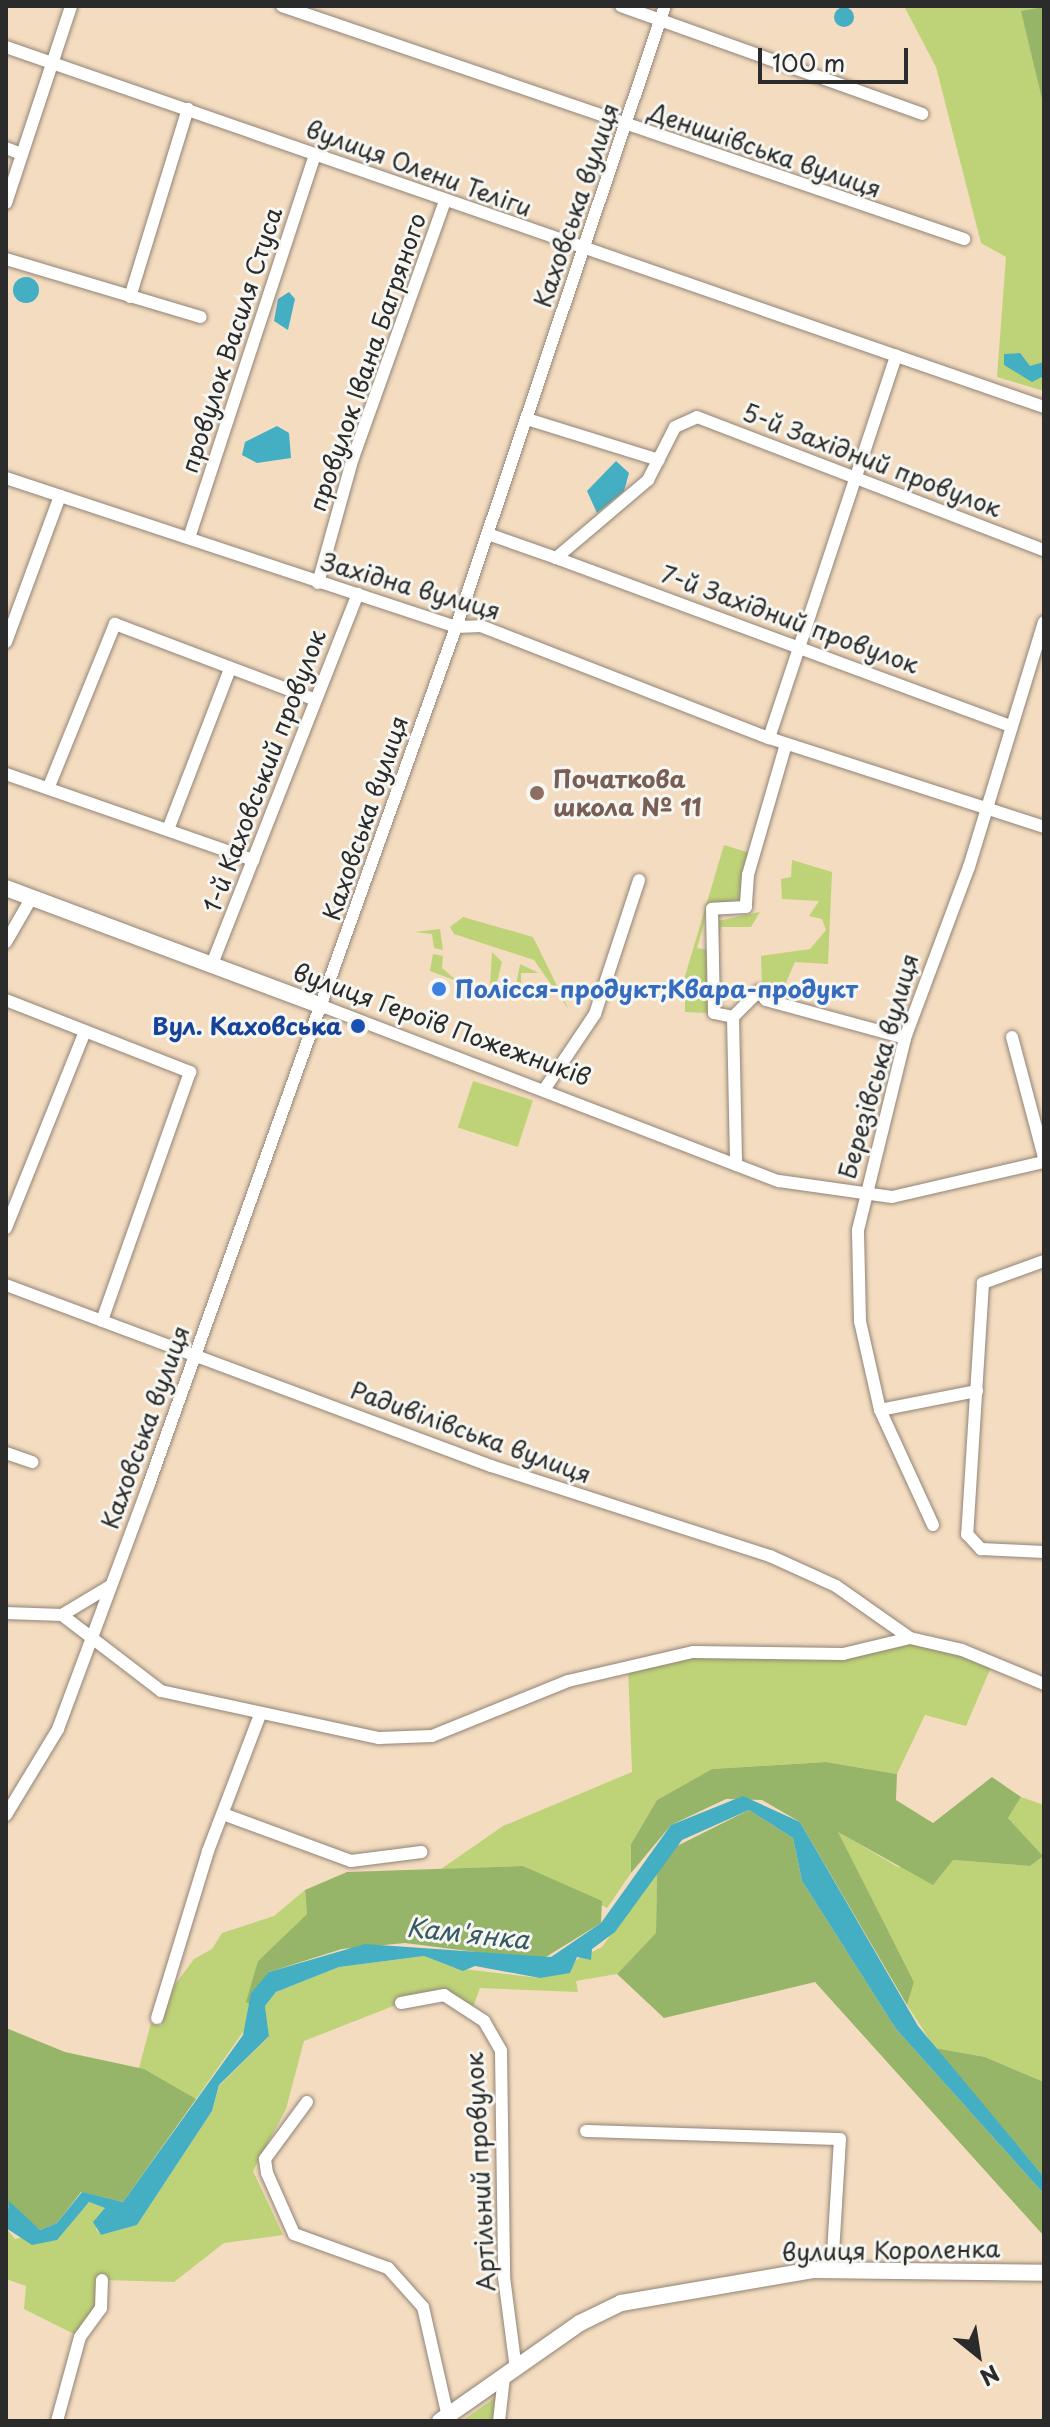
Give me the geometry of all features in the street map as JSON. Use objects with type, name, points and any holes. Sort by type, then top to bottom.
[{"type":"street","points":[[6,203],[71,6]]},
{"type":"street","name":"Денишівська вулиця","points":[[282,6],[964,239]]},
{"type":"street","points":[[621,6],[922,114]]},
{"type":"street","name":"Каховська вулиця","points":[[6,1815],[58,1729],[195,1355],[456,627],[665,6]]},
{"type":"street","name":"вулиця Олени Теліги","points":[[6,47],[584,251],[1044,407]]},
{"type":"street","points":[[130,297],[188,109]]},
{"type":"street","points":[[6,148],[22,154]]},
{"type":"street","name":"провулок Василя Стуса","points":[[189,538],[315,155]]},
{"type":"street","name":"провулок Івана Багряного","points":[[318,583],[353,458],[445,201]]},
{"type":"street","points":[[6,259],[201,317]]},
{"type":"street","points":[[769,738],[853,475],[896,356]]},
{"type":"street","name":"5-й Західний провулок","points":[[659,460],[684,418],[853,475],[1044,550]]},
{"type":"street","points":[[527,419],[659,460],[620,508],[556,558]]},
{"type":"street","name":"Західна вулиця","points":[[6,478],[456,627],[481,626],[769,738],[1044,827]]},
{"type":"street","points":[[6,642],[60,496]]},
{"type":"street","name":"7-й Західний провулок","points":[[488,534],[800,643],[1007,725]]},
{"type":"street","name":"1-й Каховський провулок","points":[[212,964],[313,699],[358,594]]},
{"type":"street","name":"Березівська вулиця","points":[[933,1525],[880,1410],[859,1306],[863,1195],[905,1038],[969,867],[982,805],[1044,622]]},
{"type":"street","points":[[50,784],[112,626],[313,699]]},
{"type":"street","points":[[169,827],[230,669]]},
{"type":"street","points":[[733,1017],[714,1013],[712,909],[746,907],[748,875],[786,744]]},
{"type":"street","points":[[6,774],[50,784],[253,860]]},
{"type":"street","points":[[546,1087],[595,1014],[639,880]]},
{"type":"street","name":"вулиця Героїв Пожежників","points":[[6,888],[546,1087],[736,1165],[863,1195],[892,1197],[1044,1160]]},
{"type":"street","points":[[6,942],[32,897]]},
{"type":"street","points":[[736,1165],[733,1017],[759,991],[766,1000],[905,1038]]},
{"type":"street","points":[[6,1000],[190,1072],[102,1321]]},
{"type":"street","points":[[6,1228],[85,1031]]},
{"type":"street","points":[[1012,1037],[1044,1160]]},
{"type":"street","points":[[1044,1261],[983,1283],[967,1534],[981,1549],[1044,1552]]},
{"type":"street","name":"Радивілівська вулиця","points":[[6,1285],[491,1466],[770,1556],[836,1586],[884,1623],[910,1638]]},
{"type":"street","points":[[880,1410],[977,1391]]},
{"type":"street","points":[[6,1453],[32,1462]]},
{"type":"street","points":[[6,1613],[62,1615],[110,1586]]},
{"type":"street","points":[[62,1615],[161,1691],[260,1715],[379,1738],[432,1736],[568,1681],[693,1652],[763,1657],[869,1648],[910,1638],[962,1650],[1044,1684]]},
{"type":"street","points":[[869,1648],[883,1636],[884,1623]]},
{"type":"street","points":[[157,2018],[223,1814],[260,1715]]},
{"type":"street","points":[[223,1814],[351,1861],[421,1852]]},
{"type":"street","name":"Артільний провулок","points":[[401,2003],[444,1995],[484,2021],[501,2051],[504,2277],[510,2373],[499,2421]]},
{"type":"street","points":[[307,2102],[265,2159],[277,2198],[294,2234],[388,2268],[423,2307],[444,2419]]},
{"type":"street","points":[[586,2131],[840,2139],[832,2270]]},
{"type":"street","name":"вулиця Короленка","points":[[444,2419],[621,2303],[832,2270],[1044,2273]]},
{"type":"street","points":[[57,2421],[80,2337],[101,2308],[102,2280]]},
{"type":"green space","points":[[904,6],[1044,6],[1044,391],[997,377],[1006,257],[981,243],[936,67]]},
{"type":"green space","points":[[1044,7],[1044,107],[1021,11]]},
{"type":"green space","points":[[724,845],[750,853],[741,899],[709,906],[697,948],[709,950],[709,1013],[685,1012],[685,976]]},
{"type":"green space","points":[[792,860],[832,872],[828,964],[795,962],[778,1001],[762,988],[761,956],[810,949],[826,930],[822,919],[809,916],[819,901],[782,899],[781,879],[791,877]]},
{"type":"green space","points":[[760,912],[751,927],[721,927],[718,946],[717,921]]},
{"type":"green space","points":[[463,917],[533,937],[569,1010],[534,960],[454,934],[450,927]]},
{"type":"green space","points":[[440,929],[443,950],[434,948],[432,934],[415,932]]},
{"type":"green space","points":[[492,952],[502,962],[495,990],[490,986]]},
{"type":"green space","points":[[433,954],[443,956],[442,968],[457,981],[430,971]]},
{"type":"green space","points":[[520,964],[539,973],[521,973],[521,991],[515,991]]},
{"type":"green space","points":[[473,1081],[533,1100],[518,1147],[458,1128]]},
{"type":"green space","points":[[910,1638],[992,1665],[966,1726],[925,1715],[897,1774],[826,1762],[712,1769],[657,1800],[631,1844],[631,1873],[607,1908],[523,1866],[441,1869],[503,1826],[632,1772],[628,1667],[693,1652],[843,1654]]},
{"type":"green space","points":[[826,1762],[897,1774],[896,1800],[933,1823],[992,1777],[1021,1797],[1008,1818],[1043,1856],[1030,1866],[953,1860],[933,1885],[838,1832],[914,1982],[907,2005],[800,1822],[762,1800],[726,1799],[671,1825],[631,1873],[631,1844],[657,1800],[712,1769]]},
{"type":"green space","points":[[1021,1797],[1044,1805],[1044,2082],[985,2057],[935,2048],[907,2005],[914,1982],[837,1831],[898,1867],[953,1860],[1030,1866],[1042,1855],[1008,1818]]},
{"type":"green space","points":[[749,1810],[793,1838],[802,1881],[896,2029],[1044,2194],[1044,2236],[815,1982],[664,2018],[617,1974],[656,1933],[657,1870],[671,1849]]},
{"type":"green space","points":[[523,1866],[602,1901],[601,1923],[541,1960],[405,1943],[342,1949],[269,1972],[252,2005],[246,2002],[258,1961],[307,1914],[305,1890],[347,1872]]},
{"type":"green space","points":[[657,1870],[656,1933],[617,1974],[576,1981],[578,1992],[480,1988],[472,2010],[444,1995],[401,2003],[304,2041],[286,2109],[253,2171],[283,2235],[224,2243],[174,2282],[102,2280],[101,2308],[80,2337],[24,2309],[26,2286],[6,2279],[6,2228],[15,2239],[68,2226],[89,2202],[105,2208],[96,2229],[101,2235],[137,2225],[212,2111],[219,2086],[269,2036],[265,2006],[276,1992],[339,1967],[424,1956],[455,1968],[540,1978],[602,1947]]},
{"type":"green space","points":[[305,1890],[307,1914],[258,1961],[250,2022],[196,2099],[154,2081],[139,2068],[151,2023],[161,2026],[174,1986],[194,1959],[212,1949],[222,1933],[274,1916]]},
{"type":"green space","points":[[6,2028],[65,2052],[144,2069],[196,2099],[123,2202],[81,2192],[57,2223],[40,2230],[6,2204]]},
{"type":"green space","points":[[935,2048],[985,2057],[1044,2082],[1044,2177]]},
{"type":"green space","points":[[499,2395],[495,2421],[462,2421]]},
{"type":"water","points":[[840,7],[848,7],[854,17],[848,27],[840,27],[834,21],[834,13]]},
{"type":"water","points":[[26,277],[35,281],[39,290],[35,299],[26,303],[17,299],[13,290],[17,281]]},
{"type":"water","points":[[289,292],[295,299],[288,330],[274,321],[278,299]]},
{"type":"water","points":[[1020,353],[1030,366],[1044,362],[1044,376],[1032,382],[1004,365],[1004,354]]},
{"type":"water","points":[[277,426],[289,433],[291,458],[257,463],[242,455],[245,442]]},
{"type":"water","points":[[616,461],[629,473],[624,491],[597,513],[587,491]]},
{"type":"water","points":[[743,1796],[800,1822],[918,2026],[1044,2177],[1044,2194],[896,2029],[802,1881],[793,1838],[749,1810],[682,1840],[615,1932],[592,1949],[591,1960],[577,1957],[570,1973],[540,1978],[475,1966],[463,1971],[424,1956],[339,1967],[276,1992],[265,2006],[269,2036],[219,2085],[212,2111],[137,2225],[101,2235],[93,2222],[105,2208],[89,2202],[57,2240],[32,2245],[6,2228],[9,2201],[40,2230],[57,2223],[82,2192],[123,2202],[243,2035],[251,1993],[269,1972],[365,1944],[551,1957],[601,1923],[671,1825]]},
{"type":"place","name":"Початкова школа № 11","points":[[537,793]]},
{"type":"place","name":"Полісся-продукт;Квара-продукт","points":[[439,989]]},
{"type":"place","name":"Вул. Каховська","points":[[358,1026]]},
{"type":"water label","name":"Кам'янка","points":[[468,1933]]}]
